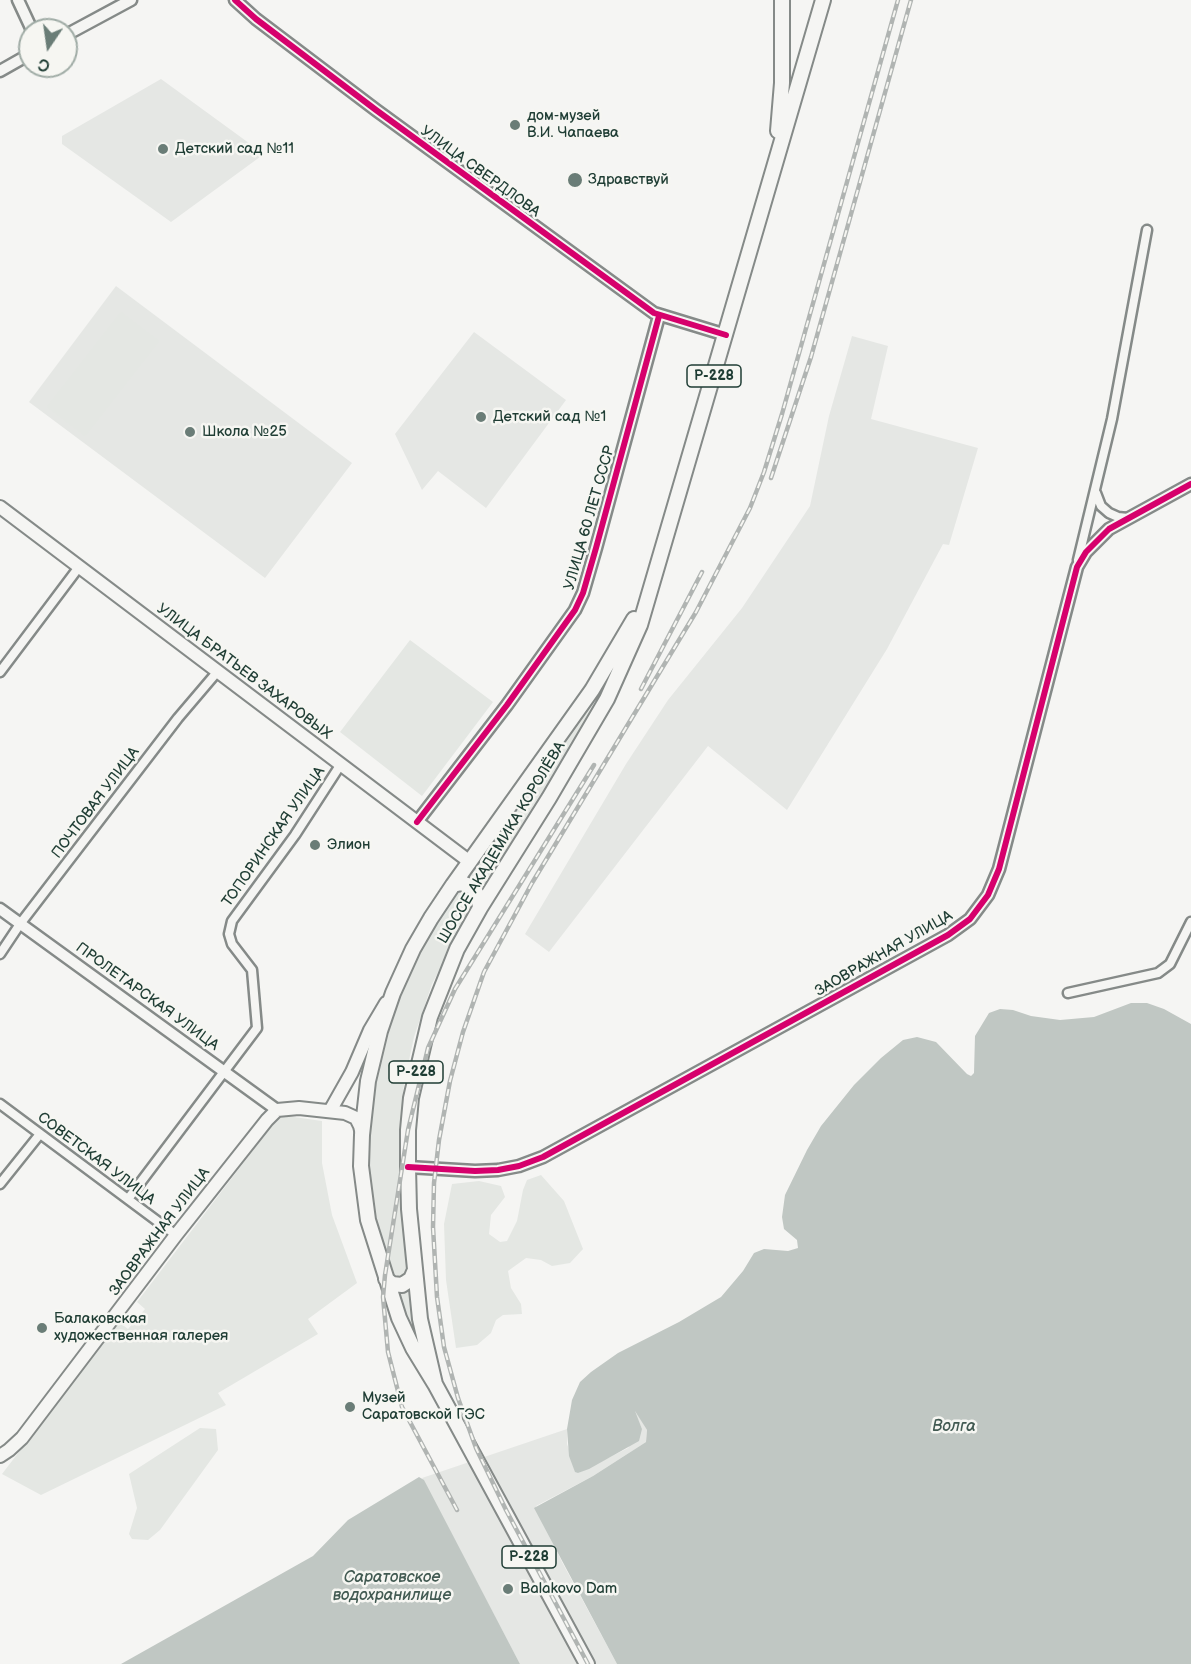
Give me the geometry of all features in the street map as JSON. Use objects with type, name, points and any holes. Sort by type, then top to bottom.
[{"type":"highway","name":"ШОССЕ АКАДЕМИКА КОРОЛЁВА","points":[[774,162],[782,83],[782,0]]},
{"type":"highway","name":"ШОССЕ АКАДЕМИКА КОРОЛЁВА","points":[[435,1384],[420,1319],[414,1272],[408,1167],[411,1098],[427,1028],[443,980],[457,949],[607,699],[640,625],[823,0]]},
{"type":"highway","name":"ШОССЕ АКАДЕМИКА КОРОЛЁВА","points":[[435,1384],[413,1348],[399,1318],[368,1220],[364,1200],[361,1166],[362,1136],[373,1056],[393,993],[418,941],[453,885],[592,690],[651,589]]},
{"type":"highway","points":[[453,885],[461,883],[473,887],[479,898],[480,908]]},
{"type":"highway","points":[[386,1279],[392,1284],[402,1285],[411,1279],[414,1272]]},
{"type":"highway","name":"Р-228","points":[[435,1384],[587,1664]]},
{"type":"main road","name":"УЛИЦА БРАТЬЕВ ЗАХАРОВЫХ","points":[[0,507],[470,862]]},
{"type":"main road","points":[[330,1111],[352,1072],[370,1030],[393,993]]},
{"type":"main road","points":[[277,1110],[299,1108],[345,1113],[356,1118],[362,1136]]},
{"type":"main road","name":"ЗАОВРАЖНАЯ УЛИЦА","points":[[0,1456],[22,1438],[176,1235],[277,1110]]},
{"type":"street","points":[[18,0],[26,18]]},
{"type":"street","points":[[78,29],[131,0]]},
{"type":"street","name":"УЛИЦА СВЕРДЛОВА","points":[[235,0],[256,20],[376,111],[658,316],[726,335]]},
{"type":"street","points":[[0,71],[18,61]]},
{"type":"street","points":[[1077,567],[1112,419],[1147,230]]},
{"type":"street","name":"УЛИЦА 60 ЛЕТ СССР","points":[[417,822],[507,705],[575,610],[583,593],[596,548],[658,316]]},
{"type":"street","name":"ЗАОВРАЖНАЯ УЛИЦА","points":[[408,1167],[498,1170],[519,1166],[543,1157],[948,935],[970,919],[988,895],[999,869],[1077,567],[1096,540],[1109,529],[1191,484]]},
{"type":"street","points":[[1095,489],[1101,506],[1109,513],[1128,518]]},
{"type":"street","points":[[0,672],[79,567]]},
{"type":"street","name":"ПОЧТОВАЯ УЛИЦА","points":[[0,954],[20,924],[178,718],[218,671]]},
{"type":"street","name":"ТОПОРИНСКАЯ УЛИЦА","points":[[128,1199],[257,1029],[252,970],[232,944],[229,934],[232,921],[295,835],[341,764]]},
{"type":"street","name":"ПРОЛЕТАРСКАЯ УЛИЦА","points":[[0,909],[277,1110]]},
{"type":"street","points":[[1068,993],[1158,973],[1170,964],[1191,922]]},
{"type":"street","name":"СОВЕТСКАЯ УЛИЦА","points":[[0,1104],[176,1235]]},
{"type":"street","points":[[0,1184],[40,1134]]},
{"type":"shaded area","name":"Детский сад №11","points":[[161,79],[264,154],[171,222],[62,144],[62,136]]},
{"type":"shaded area","name":"Школа №25","points":[[116,286],[352,463],[265,578],[29,402]]},
{"type":"shaded area","points":[[121,312],[159,341],[85,436],[47,407]]},
{"type":"shaded area","name":"Детский сад №1","points":[[474,332],[566,400],[486,508],[438,471],[422,490],[395,434]]},
{"type":"shaded area","points":[[852,336],[888,346],[871,419],[978,448],[949,545],[943,544],[887,649],[787,810],[708,746],[549,952],[525,934],[626,764],[668,700],[742,608],[810,506],[829,416]]},
{"type":"shaded area","points":[[410,640],[493,702],[422,796],[340,732]]},
{"type":"shaded area","points":[[591,700],[598,706],[483,898],[474,882],[466,875]]},
{"type":"shaded area","points":[[462,888],[471,892],[474,903],[432,984],[414,1037],[404,1084],[399,1137],[400,1175],[411,1268],[404,1279],[393,1279],[387,1271],[369,1194],[366,1152],[368,1109],[384,1030],[406,976],[425,940]]},
{"type":"shaded area","points":[[280,1115],[322,1121],[322,1163],[332,1215],[357,1283],[308,1319],[318,1334],[218,1393],[226,1405],[41,1495],[2,1474],[119,1322],[128,1329],[145,1309],[137,1302]]},
{"type":"shaded area","points":[[541,1175],[564,1201],[583,1249],[570,1263],[552,1266],[541,1260],[526,1258],[508,1271],[511,1288],[521,1304],[522,1314],[503,1315],[496,1320],[491,1333],[477,1345],[456,1348],[446,1280],[444,1224],[452,1184],[479,1181],[501,1186],[505,1197],[491,1215],[489,1234],[500,1242],[507,1241],[517,1221],[527,1180]]},
{"type":"shaded area","points":[[412,1288],[427,1364],[393,1293]]},
{"type":"shaded area","points":[[634,1411],[637,1412],[647,1430],[646,1442],[593,1476],[536,1506],[562,1562],[617,1664],[520,1664],[422,1478],[567,1429],[567,1444],[578,1473],[628,1448],[642,1429]]},
{"type":"shaded area","points":[[200,1428],[216,1429],[218,1450],[160,1530],[148,1540],[132,1539],[129,1534],[137,1508],[129,1474]]},
{"type":"water","name":"Волга","points":[[1131,1003],[1147,1003],[1164,1009],[1191,1024],[1191,1664],[617,1664],[534,1508],[593,1476],[646,1442],[647,1430],[635,1411],[642,1429],[639,1441],[589,1469],[575,1472],[569,1456],[567,1429],[572,1400],[580,1382],[618,1353],[679,1322],[721,1297],[743,1271],[754,1253],[764,1249],[788,1251],[798,1248],[797,1240],[784,1229],[782,1217],[785,1195],[807,1150],[821,1126],[854,1085],[903,1040],[917,1037],[936,1042],[971,1076],[974,1073],[975,1036],[989,1013],[1000,1009],[1013,1010],[1031,1016],[1060,1020],[1094,1017]]},
{"type":"water","name":"Саратовское водохранилище","points":[[419,1477],[424,1480],[520,1664],[121,1664],[313,1556],[348,1520]]},
{"type":"railway","points":[[588,1664],[506,1510],[476,1448],[458,1398],[444,1347],[437,1297],[433,1227],[434,1183],[439,1140],[450,1081],[463,1032],[484,972],[532,883],[696,612],[750,508],[782,414],[898,0]]},
{"type":"railway","points":[[771,478],[811,357],[911,0]]},
{"type":"railway","points":[[641,689],[702,572]]},
{"type":"railway","points":[[457,1510],[402,1407],[388,1352],[383,1297],[408,1130],[428,1048],[455,989],[594,765]]},
{"type":"cycle path","points":[[235,0],[256,19],[376,110],[654,313],[726,335]]},
{"type":"cycle path","points":[[417,822],[507,705],[575,610],[583,593],[596,548],[659,316]]},
{"type":"cycle path","points":[[408,1167],[498,1170],[519,1166],[543,1157],[948,935],[970,919],[988,895],[999,869],[1077,567],[1086,552],[1109,529],[1191,484]]},
{"type":"place","name":"дом-музей В.И. Чапаева","points":[[515,125]]},
{"type":"place","name":"Детский сад №11","points":[[163,149]]},
{"type":"place","name":"Здравствуй","points":[[575,180]]},
{"type":"place","name":"Детский сад №1","points":[[481,417]]},
{"type":"place","name":"Школа №25","points":[[190,432]]},
{"type":"place","name":"Элион","points":[[315,845]]},
{"type":"place","name":"Балаковская художественная галерея","points":[[42,1328]]},
{"type":"place","name":"Музей Саратовской ГЭС","points":[[350,1407]]},
{"type":"place","name":"Balakovo Dam","points":[[508,1589]]}]
